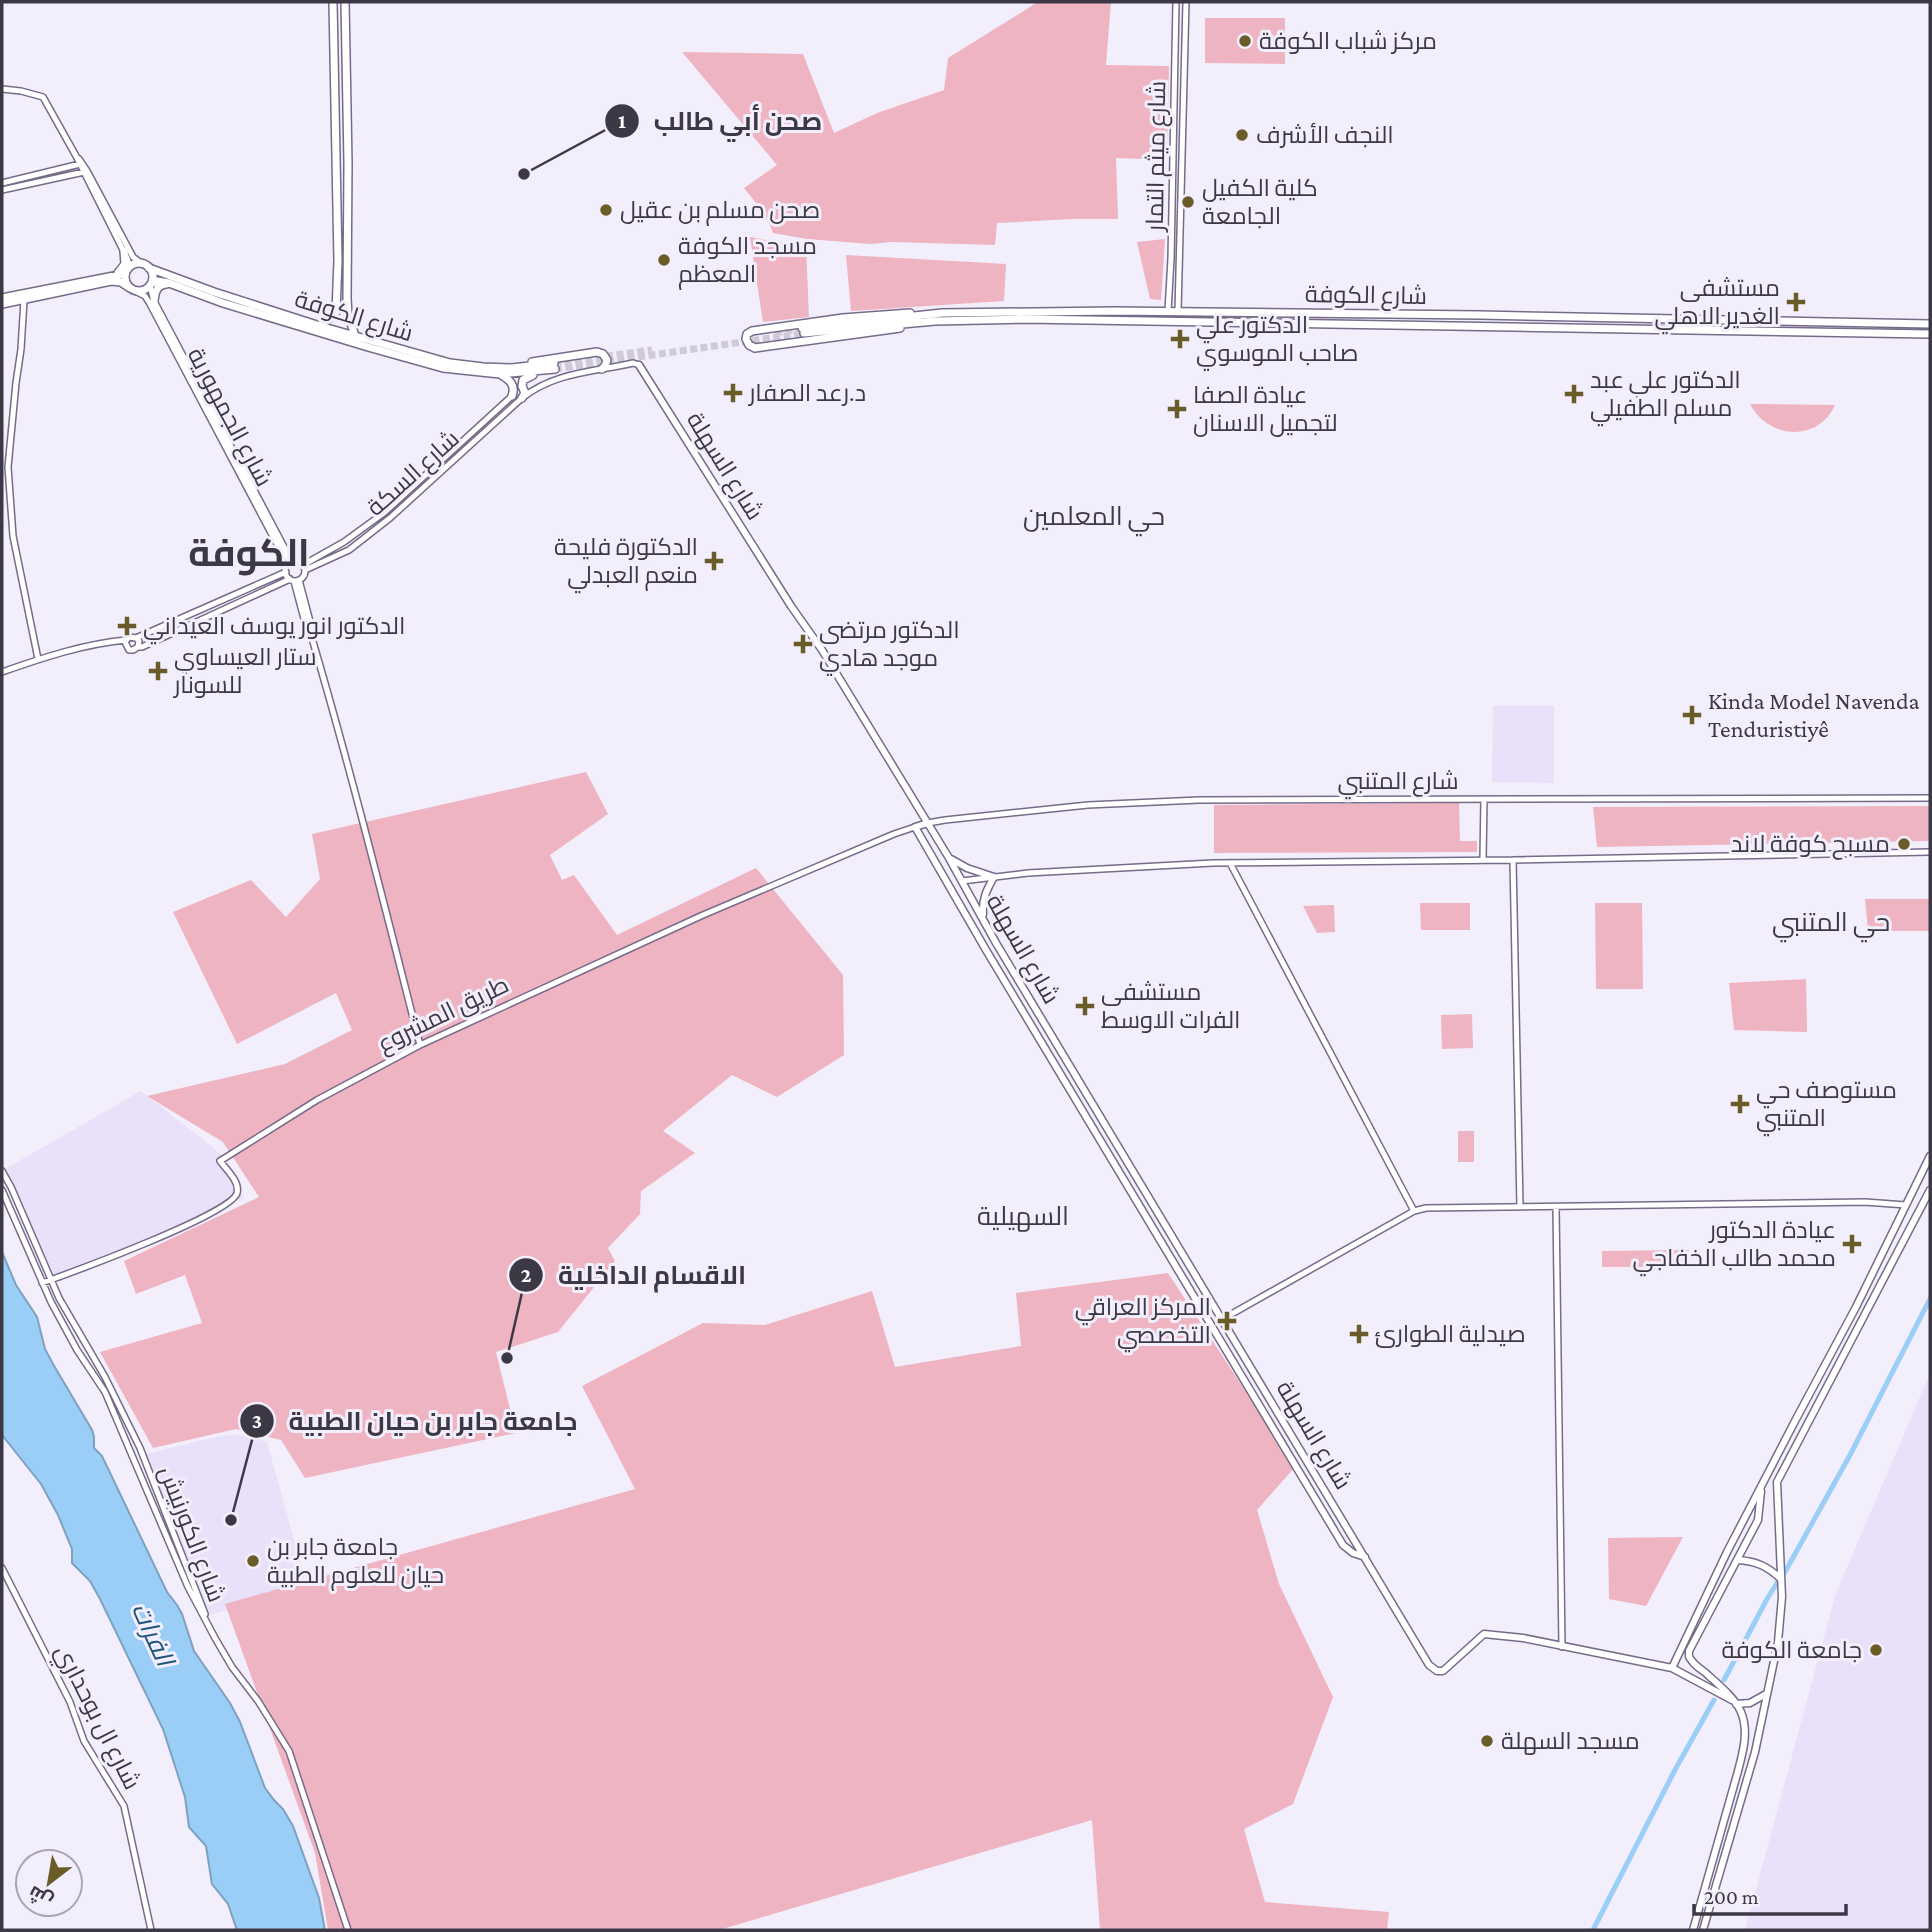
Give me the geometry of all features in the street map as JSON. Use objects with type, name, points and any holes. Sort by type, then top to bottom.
[{"type":"main road","points":[[333,2],[338,260],[336,312],[340,318],[345,318],[348,314]]},
{"type":"main road","points":[[345,2],[348,314],[355,337]]},
{"type":"main road","points":[[335,146],[342,149],[348,146]]},
{"type":"main road","points":[[335,160],[341,157],[348,159]]},
{"type":"main road","points":[[113,276],[121,271],[125,264],[124,251]]},
{"type":"main road","points":[[2,298],[113,276],[134,264],[149,268],[153,275],[151,284],[144,291],[111,281],[2,304]]},
{"type":"main road","name":"شارع الكوفة","points":[[149,268],[320,326],[450,363],[483,367],[554,368]]},
{"type":"main road","points":[[128,269],[125,278],[133,289]]},
{"type":"main road","name":"شارع الكوفة","points":[[151,284],[157,281],[169,283],[223,303],[443,368],[500,374],[554,368]]},
{"type":"main road","points":[[154,302],[157,289],[169,283]]},
{"type":"main road","points":[[1114,311],[1117,316],[1114,321]]},
{"type":"main road","name":"شارع الكوفة","points":[[803,331],[934,317],[1114,311],[1930,324]]},
{"type":"main road","points":[[320,326],[336,312]]},
{"type":"main road","points":[[902,312],[934,317],[912,327],[755,348],[749,345],[746,339],[747,334],[752,331],[843,318],[902,312]]},
{"type":"main road","points":[[1136,322],[1133,317],[1137,312]]},
{"type":"main road","points":[[1432,326],[1437,320],[1433,315]]},
{"type":"main road","points":[[1455,315],[1452,321],[1456,326]]},
{"type":"main road","name":"شارع الكوفة","points":[[934,317],[1930,334]]},
{"type":"main road","points":[[1755,332],[1774,328],[1774,323],[1769,321]]},
{"type":"main road","points":[[1795,333],[1790,330],[1790,326],[1812,322]]},
{"type":"main road","points":[[483,367],[515,365],[597,352],[603,354],[607,360],[601,369]]},
{"type":"main road","name":"شارع السهلة","points":[[639,365],[791,606],[822,650],[928,823],[996,943],[1429,1665],[1437,1671],[1447,1668],[1485,1634],[1524,1638],[1672,1668],[1734,1702]]},
{"type":"main road","points":[[522,398],[525,393],[522,386],[524,379],[554,368]]},
{"type":"main road","points":[[500,374],[513,385],[512,396]]},
{"type":"main road","name":"طريق المشروع","points":[[915,827],[928,823]]},
{"type":"main road","name":"شارع السهلة","points":[[915,827],[993,962],[1343,1545],[1353,1553],[1365,1557]]},
{"type":"main road","points":[[949,858],[967,868],[994,877],[982,904],[983,918]]},
{"type":"main road","points":[[1098,1135],[1108,1129]]},
{"type":"main road","points":[[1672,1668],[1761,1486],[1856,1307],[1930,1156]]},
{"type":"main road","points":[[1703,1930],[1755,1752],[1774,1667],[1781,1619],[1777,1482],[1930,1190]]},
{"type":"main road","points":[[1693,1930],[1743,1752],[1745,1726],[1741,1712],[1734,1702],[1696,1665],[1689,1656],[1689,1651],[1758,1520],[1761,1486]]},
{"type":"main road","points":[[1737,1560],[1761,1564],[1781,1579]]},
{"type":"main road","points":[[1734,1702],[1750,1703],[1767,1692]]},
{"type":"street","name":"شارع ميثم التمار","points":[[1168,312],[1176,2]]},
{"type":"street","name":"شارع ميثم التمار","points":[[1178,311],[1186,2]]},
{"type":"street","points":[[2,89],[43,97],[85,172],[124,251],[128,269]]},
{"type":"street","points":[[1173,152],[1183,153]]},
{"type":"street","points":[[2,183],[81,164]]},
{"type":"street","points":[[2,190],[85,172]]},
{"type":"street","points":[[85,172],[132,257],[141,264]]},
{"type":"street","name":"شارع الجمهورية","points":[[151,284],[154,302],[288,566]]},
{"type":"street","name":"شارع الجمهورية","points":[[133,289],[145,296],[150,304],[288,566]]},
{"type":"street","points":[[24,300],[8,478],[12,534],[38,659]]},
{"type":"street","name":"شارع السكة","points":[[304,568],[349,550],[390,518],[535,388],[552,379],[633,363],[639,365]]},
{"type":"street","name":"شارع السكة","points":[[304,568],[385,512],[512,396]]},
{"type":"street","points":[[2,672],[38,659],[126,640],[131,636],[136,638],[297,562],[304,568],[304,576],[134,650],[126,647],[126,640]]},
{"type":"street","points":[[288,566],[307,630],[311,635],[361,812],[419,1045]]},
{"type":"street","points":[[136,638],[139,641],[138,647]]},
{"type":"street","name":"شارع المتنبي","points":[[928,823],[1017,812],[1144,802],[1253,799],[1930,798]]},
{"type":"street","points":[[1483,859],[1484,799]]},
{"type":"street","name":"طريق المشروع","points":[[43,1283],[170,1233],[228,1204],[237,1196],[238,1190],[236,1182],[220,1161],[317,1100],[419,1045],[703,915],[915,827]]},
{"type":"street","points":[[962,881],[1028,873],[1230,863],[1930,852]]},
{"type":"street","points":[[1513,860],[1520,1206]]},
{"type":"street","points":[[1230,863],[1414,1211]]},
{"type":"street","name":"شارع الكورنيش","points":[[2,1171],[51,1280],[139,1448],[209,1627],[232,1667],[258,1701],[289,1751],[348,1930]]},
{"type":"street","name":"شارع الكورنيش","points":[[2,1190],[43,1283],[77,1350],[108,1390]]},
{"type":"street","points":[[1221,1320],[1414,1211],[1520,1206],[1556,1208],[1865,1202],[1906,1205]]},
{"type":"street","points":[[1556,1208],[1562,1647]]},
{"type":"street","name":"شارع ال بوحداري","points":[[2,1568],[70,1702],[85,1741],[124,1806],[151,1930]]},
{"type":"shaded area","points":[[1038,2],[1111,2],[1106,65],[1169,66],[1167,160],[1116,158],[1118,219],[997,223],[995,245],[892,242],[870,244],[807,239],[773,233],[765,215],[744,188],[777,165],[682,52],[803,54],[834,133],[877,113],[944,90],[948,58]]},
{"type":"shaded area","name":"مركز شباب الكوفة","points":[[1205,18],[1285,18],[1285,64],[1205,63]]},
{"type":"shaded area","points":[[750,237],[806,247],[809,317],[763,322]]},
{"type":"shaded area","points":[[1165,239],[1161,300],[1150,299],[1137,242]]},
{"type":"shaded area","points":[[846,255],[1006,264],[1004,301],[851,311]]},
{"type":"shaded area","points":[[1750,404],[1835,405],[1817,426],[1793,432],[1768,424]]},
{"type":"shaded area","points":[[1493,706],[1554,706],[1554,783],[1492,782]]},
{"type":"shaded area","points":[[586,772],[608,814],[550,855],[562,880],[574,875],[617,935],[756,868],[843,975],[844,1055],[777,1097],[732,1075],[663,1131],[695,1153],[641,1191],[640,1214],[608,1248],[615,1261],[558,1332],[496,1352],[516,1433],[305,1478],[281,1440],[236,1429],[153,1448],[100,1352],[202,1323],[185,1275],[136,1294],[124,1261],[259,1197],[223,1142],[147,1096],[285,1064],[352,1030],[336,993],[237,1044],[173,912],[251,880],[286,917],[320,879],[312,834]]},
{"type":"shaded area","points":[[1459,803],[1460,841],[1477,841],[1477,852],[1214,853],[1214,805]]},
{"type":"shaded area","points":[[1930,806],[1930,841],[1597,847],[1593,807]]},
{"type":"shaded area","points":[[1865,899],[1930,899],[1930,931],[1868,931]]},
{"type":"shaded area","points":[[1420,903],[1470,903],[1470,930],[1421,930]]},
{"type":"shaded area","points":[[1595,903],[1642,903],[1643,989],[1596,989]]},
{"type":"shaded area","points":[[1334,905],[1335,932],[1317,933],[1303,906]]},
{"type":"shaded area","points":[[1806,979],[1807,1032],[1734,1030],[1729,983]]},
{"type":"shaded area","points":[[1472,1014],[1473,1048],[1442,1049],[1441,1015]]},
{"type":"shaded area","points":[[141,1091],[221,1154],[244,1198],[58,1282],[5,1169]]},
{"type":"shaded area","points":[[1458,1131],[1474,1131],[1474,1162],[1458,1162]]},
{"type":"shaded area","points":[[1689,1250],[1689,1267],[1602,1267],[1602,1251]]},
{"type":"shaded area","points":[[1168,1273],[1295,1467],[1257,1510],[1279,1584],[1333,1697],[1293,1804],[1244,1829],[1265,1902],[1389,1912],[1387,1930],[1100,1930],[1092,1820],[719,1930],[328,1930],[315,1853],[225,1604],[635,1489],[582,1386],[703,1323],[765,1325],[872,1291],[895,1367],[1021,1346],[1016,1293]]},
{"type":"shaded area","name":"جامعة الكوفة","points":[[1930,1373],[1930,1930],[1745,1930],[1836,1593]]},
{"type":"shaded area","points":[[236,1434],[267,1442],[307,1586],[210,1615],[146,1454]]},
{"type":"shaded area","points":[[1683,1537],[1646,1606],[1609,1599],[1608,1538]]},
{"type":"water","name":"الفرات","points":[[2,1252],[16,1285],[37,1317],[45,1349],[92,1430],[94,1448],[102,1456],[167,1592],[182,1614],[194,1651],[230,1703],[265,1788],[293,1826],[319,1898],[325,1930],[237,1930],[228,1904],[212,1884],[206,1846],[189,1827],[185,1797],[163,1729],[100,1599],[90,1581],[72,1563],[72,1549],[58,1515],[41,1484],[2,1435]]},
{"type":"waterway","points":[[1785,1572],[1850,1455],[1930,1299]]},
{"type":"waterway","points":[[1724,1680],[1777,1583]]},
{"type":"waterway","points":[[1593,1930],[1714,1700]]},
{"type":"tunnel","points":[[775,333],[802,328]]},
{"type":"tunnel","points":[[555,369],[804,333]]},
{"type":"tunnel","points":[[554,363],[652,350]]},
{"type":"place","name":"مركز شباب الكوفة","points":[[1245,41]]},
{"type":"place","name":"النجف الأشرف","points":[[1242,135]]},
{"type":"place","name":"صحن أبي طالب","points":[[524,174]]},
{"type":"place","name":"كلية الكفيل الجامعة","points":[[1188,202]]},
{"type":"place","name":"صحن مسلم بن عقيل","points":[[606,210]]},
{"type":"place","name":"مسجد الكوفة المعظم","points":[[664,260]]},
{"type":"place","name":"مستشفى الغدير الاهلي","points":[[1796,302]]},
{"type":"place","name":"الدكتور علي صاحب الموسوي","points":[[1180,339]]},
{"type":"place","name":"د.رعد الصفار","points":[[733,393]]},
{"type":"place","name":"الدكتور علي عبد مسلم الطفيلي","points":[[1574,394]]},
{"type":"place","name":"عيادة الصفا لتجميل الاسنان","points":[[1177,409]]},
{"type":"place","name":"الدكتورة فليحة منعم العبدلي","points":[[714,561]]},
{"type":"place","name":"الدكتور انور يوسف العيداني","points":[[127,626]]},
{"type":"place","name":"الدكتور مرتضى موجد هادي","points":[[803,644]]},
{"type":"place","name":"ستار العيساوي للسونار","points":[[158,671]]},
{"type":"place","name":"Kinda Model Navenda Tenduristiyê","points":[[1692,715]]},
{"type":"place","name":"مسبح كوفة لاند","points":[[1904,844]]},
{"type":"place","name":"مستشفى الفرات الاوسط","points":[[1085,1006]]},
{"type":"place","name":"مستوصف حي المتنبي","points":[[1740,1104]]},
{"type":"place","name":"عيادة الدكتور محمد طالب الخفاجي","points":[[1852,1244]]},
{"type":"place","name":"المركز العراقي التخصصي","points":[[1227,1321]]},
{"type":"place","name":"صيدلية الطوارئ","points":[[1359,1334]]},
{"type":"place","name":"الاقسام الداخلية","points":[[507,1358]]},
{"type":"place","name":"جامعة جابر بن حيان الطبية","points":[[231,1520]]},
{"type":"place","name":"جامعة جابر بن حيان للعلوم الطبية","points":[[253,1561]]},
{"type":"place","name":"جامعة الكوفة","points":[[1876,1650]]},
{"type":"place","name":"مسجد السهلة","points":[[1487,1741]]},
{"type":"district","name":"حي المعلمين","points":[[1094,516]]},
{"type":"district","name":"الكوفة","points":[[249,553]]},
{"type":"district","name":"حي المتنبي","points":[[1831,922]]},
{"type":"district","name":"السهيلية","points":[[1023,1216]]}]
